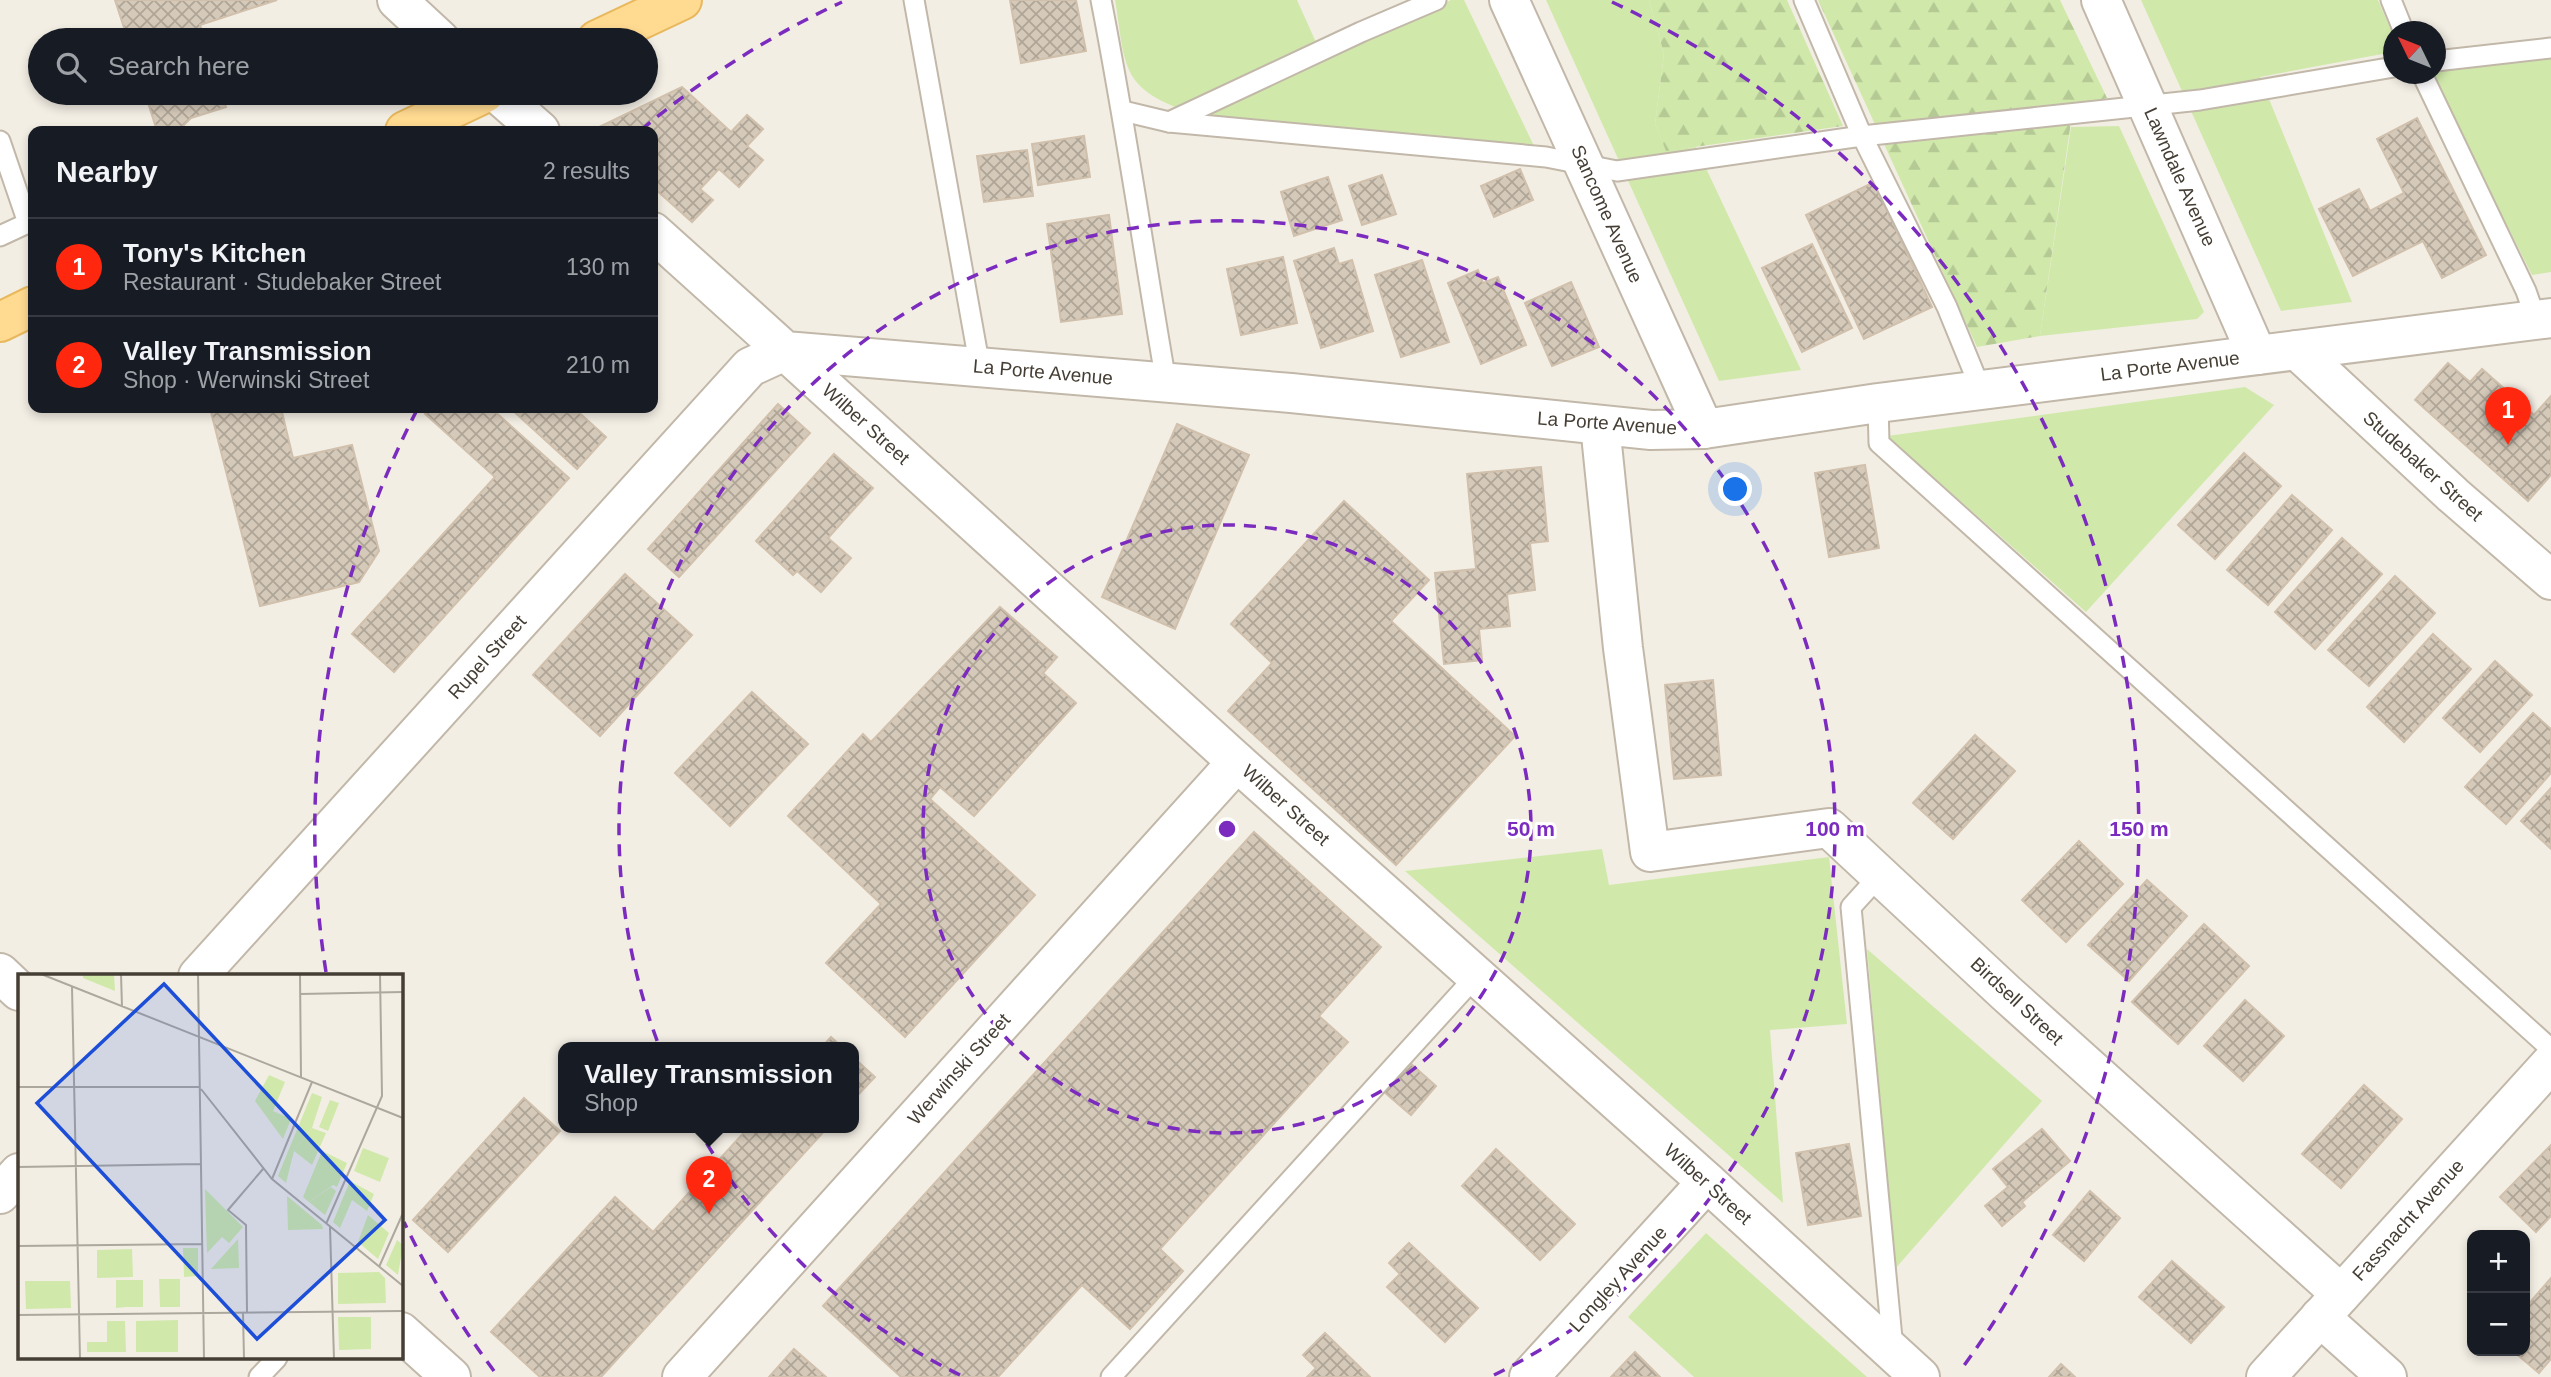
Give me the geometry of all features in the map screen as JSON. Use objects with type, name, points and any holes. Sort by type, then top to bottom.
[{"type":"main road","points":[[622,28],[682,0]]},
{"type":"main road","points":[[416,126],[460,105]]},
{"type":"main road","points":[[0,322],[28,308]]},
{"type":"street","points":[[397,0],[427,28]]},
{"type":"street","name":"Sancome Avenue","points":[[1509,0],[1704,429]]},
{"type":"street","name":"Lawndale Avenue","points":[[2101,0],[2258,355]]},
{"type":"street","points":[[511,105],[534,126]]},
{"type":"street","name":"Wilber Street","points":[[658,237],[1237,762],[1707,1182],[1900,1367]]},
{"type":"street","name":"La Porte Avenue","points":[[785,351],[1166,382],[1651,430],[1704,429],[1878,403],[2544,319]]},
{"type":"street","name":"Studebaker Street","points":[[2297,350],[2453,495],[2551,580]]},
{"type":"street","name":"Rupel Street","points":[[200,974],[750,367],[785,351]]},
{"type":"street","name":"Birdsell Street","points":[[1600,425],[1623,648],[1650,852],[1829,828],[2016,1002],[2330,1306],[2387,1377]]},
{"type":"street","name":"Werwinski Street","points":[[681,1377],[1237,762]]},
{"type":"street","points":[[0,973],[18,989]]},
{"type":"street","name":"Fassnacht Avenue","points":[[2266,1377],[2551,1063]]},
{"type":"street","points":[[0,1194],[18,1174]]},
{"type":"street","name":"Longley Avenue","points":[[1529,1377],[1707,1182]]},
{"type":"street","points":[[402,1333],[451,1377]]},
{"type":"lane","points":[[914,0],[980,368]]},
{"type":"lane","points":[[1101,0],[1123,111],[1143,254],[1166,382]]},
{"type":"lane","points":[[1169,122],[1436,0]]},
{"type":"lane","points":[[1804,0],[1862,136],[1947,307],[1981,390]]},
{"type":"lane","points":[[2391,0],[2400,21]]},
{"type":"lane","points":[[2446,60],[2551,48]]},
{"type":"lane","points":[[1123,111],[1169,122],[1546,158],[1618,171],[1862,136],[2149,107],[2383,69]]},
{"type":"lane","points":[[2427,84],[2526,291],[2544,319]]},
{"type":"lane","points":[[0,141],[28,223],[0,236]]},
{"type":"lane","points":[[1878,403],[1879,443],[2551,1049]]},
{"type":"lane","points":[[1880,875],[1851,907],[1900,1367]]},
{"type":"lane","points":[[1111,1377],[1476,976]]},
{"type":"lane","points":[[259,1377],[275,1360]]},
{"type":"green space","points":[[1115,0],[1297,0],[1323,58],[1451,0],[1464,0],[1534,146],[1201,116],[1158,99],[1139,85],[1132,76],[1123,49]]},
{"type":"green space","points":[[1546,0],[1649,0],[1664,54],[1655,124],[1666,150],[1696,147],[1801,370],[1719,381]]},
{"type":"green space","points":[[1649,0],[1787,0],[1843,126],[1666,151],[1655,124],[1664,54]]},
{"type":"green space","points":[[1818,0],[2060,0],[2107,98],[2073,108],[2040,336],[1977,347]]},
{"type":"green space","points":[[2141,0],[2378,0],[2387,21],[2383,21],[2383,54],[2260,77],[2352,302],[2281,311]]},
{"type":"green space","points":[[2551,57],[2551,272],[2532,275],[2436,84],[2446,84],[2446,69]]},
{"type":"green space","points":[[2119,126],[2204,312],[2197,319],[2040,336],[2071,127]]},
{"type":"green space","points":[[2245,387],[2274,405],[2086,612],[1887,436]]},
{"type":"green space","points":[[1602,849],[1609,885],[1829,857],[1847,1024],[1770,1030],[1783,1203],[1405,871]]},
{"type":"green space","points":[[1867,949],[2042,1101],[1895,1269]]},
{"type":"green space","points":[[1706,1233],[1867,1377],[1694,1377],[1628,1317]]},
{"type":"building","points":[[115,0],[277,0],[200,25],[201,28],[124,28]]},
{"type":"building","points":[[1010,0],[1076,0],[1086,51],[1021,63]]},
{"type":"building","points":[[682,87],[731,132],[747,115],[763,129],[747,146],[763,160],[739,187],[719,169],[700,189],[713,200],[692,222],[658,191],[658,126],[601,126],[645,105],[658,105],[658,99]]},
{"type":"building","points":[[149,105],[226,107],[191,118],[183,126],[155,126]]},
{"type":"building","points":[[2417,118],[2486,255],[2442,278],[2423,241],[2353,276],[2319,209],[2359,189],[2370,211],[2404,193],[2377,139]]},
{"type":"building","points":[[1084,136],[1090,177],[1038,185],[1032,144]]},
{"type":"building","points":[[1027,150],[1033,196],[984,202],[977,156]]},
{"type":"building","points":[[1520,169],[1533,200],[1494,217],[1481,186]]},
{"type":"building","points":[[1382,175],[1396,214],[1362,225],[1349,186]]},
{"type":"building","points":[[1328,177],[1342,220],[1294,236],[1281,192]]},
{"type":"building","points":[[1874,182],[1932,307],[1864,339],[1806,215]]},
{"type":"building","points":[[1109,215],[1122,314],[1061,322],[1047,224]]},
{"type":"building","points":[[1812,244],[1852,328],[1802,352],[1762,268]]},
{"type":"building","points":[[1334,248],[1339,264],[1352,260],[1373,331],[1321,348],[1294,261]]},
{"type":"building","points":[[1283,257],[1297,323],[1241,335],[1227,269]]},
{"type":"building","points":[[1422,260],[1449,342],[1401,357],[1375,275]]},
{"type":"building","points":[[1478,270],[1483,283],[1498,277],[1526,345],[1481,364],[1448,283]]},
{"type":"building","points":[[1571,282],[1599,347],[1552,366],[1525,303]]},
{"type":"building","points":[[2448,363],[2470,382],[2482,369],[2534,415],[2551,396],[2551,475],[2528,501],[2415,400]]},
{"type":"building","points":[[778,404],[810,433],[679,577],[648,549]]},
{"type":"building","points":[[211,413],[282,413],[293,458],[352,445],[379,551],[359,582],[260,606]]},
{"type":"building","points":[[497,413],[569,478],[394,672],[352,634],[495,477],[425,414]]},
{"type":"building","points":[[515,413],[580,413],[606,437],[577,469]]},
{"type":"building","points":[[1177,424],[1249,455],[1175,629],[1102,597]]},
{"type":"building","points":[[2244,453],[2281,486],[2215,559],[2178,525]]},
{"type":"building","points":[[834,454],[873,488],[828,538],[851,558],[821,592],[797,571],[793,575],[756,541]]},
{"type":"building","points":[[1865,465],[1879,548],[1829,557],[1815,473]]},
{"type":"building","points":[[1541,467],[1548,541],[1530,543],[1535,590],[1507,594],[1510,626],[1479,629],[1482,660],[1444,664],[1435,573],[1476,569],[1467,474]]},
{"type":"building","points":[[2292,495],[2332,530],[2268,605],[2227,570]]},
{"type":"building","points":[[1344,501],[1429,580],[1391,621],[1515,736],[1396,865],[1228,711],[1272,663],[1231,624]]},
{"type":"building","points":[[2342,538],[2382,574],[2315,649],[2275,612]]},
{"type":"building","points":[[625,574],[692,635],[600,736],[533,675]]},
{"type":"building","points":[[2395,576],[2435,613],[2369,686],[2328,650]]},
{"type":"building","points":[[1000,607],[1057,657],[1043,673],[1076,703],[974,816],[940,787],[930,799],[1035,895],[905,1037],[826,963],[881,904],[788,816],[863,734],[871,742]]},
{"type":"building","points":[[2433,634],[2471,669],[2404,742],[2367,707]]},
{"type":"building","points":[[2495,661],[2532,695],[2480,752],[2443,718]]},
{"type":"building","points":[[1713,680],[1721,775],[1674,779],[1665,685]]},
{"type":"building","points":[[752,692],[808,744],[730,826],[675,773]]},
{"type":"building","points":[[2533,713],[2551,729],[2551,773],[2506,824],[2465,787]]},
{"type":"building","points":[[1975,735],[2015,771],[1953,839],[1913,803]]},
{"type":"building","points":[[2551,788],[2551,849],[2521,821]]},
{"type":"building","points":[[1254,832],[1381,947],[1319,1016],[1348,1042],[1160,1249],[1183,1271],[1130,1329],[1082,1285],[998,1377],[901,1377],[823,1306]]},
{"type":"building","points":[[2079,841],[2123,884],[2066,942],[2022,900]]},
{"type":"building","points":[[2147,880],[2187,916],[2129,981],[2088,945]]},
{"type":"building","points":[[2204,924],[2249,966],[2178,1044],[2132,1002]]},
{"type":"building","points":[[2245,1000],[2284,1036],[2243,1081],[2204,1046]]},
{"type":"building","points":[[1409,1062],[1436,1086],[1411,1115],[1384,1092]]},
{"type":"building","points":[[859,1063],[875,1077],[859,1094]]},
{"type":"building","points":[[2364,1085],[2402,1119],[2341,1188],[2302,1154]]},
{"type":"building","points":[[524,1098],[558,1129],[558,1133],[448,1252],[413,1220]]},
{"type":"building","points":[[2042,1129],[2070,1161],[2022,1202],[2025,1206],[2002,1226],[1985,1206],[2008,1187],[1993,1169]]},
{"type":"building","points":[[743,1133],[822,1133],[601,1377],[540,1377],[491,1332],[615,1197],[653,1232]]},
{"type":"building","points":[[1849,1144],[1861,1216],[1808,1225],[1796,1153]]},
{"type":"building","points":[[2551,1145],[2551,1216],[2536,1232],[2500,1197]]},
{"type":"building","points":[[1496,1149],[1575,1224],[1540,1260],[1462,1186]]},
{"type":"building","points":[[2090,1191],[2120,1218],[2084,1261],[2053,1235]]},
{"type":"building","points":[[1409,1243],[1478,1308],[1445,1342],[1387,1287],[1400,1274],[1389,1263]]},
{"type":"building","points":[[2172,1261],[2224,1307],[2191,1343],[2139,1297]]},
{"type":"building","points":[[2551,1278],[2551,1359],[2539,1373],[2519,1356],[2530,1356],[2530,1302]]},
{"type":"building","points":[[1325,1333],[1370,1377],[1307,1377],[1316,1368],[1303,1355]]},
{"type":"building","points":[[794,1349],[826,1377],[769,1377]]},
{"type":"building","points":[[1635,1352],[1660,1377],[1611,1377]]},
{"type":"building","points":[[2061,1364],[2075,1377],[2049,1377]]},
{"type":"place","name":"Tony's Kitchen","points":[[2508,445]]},
{"type":"place","name":"Valley Transmission","points":[[709,1214]]}]
